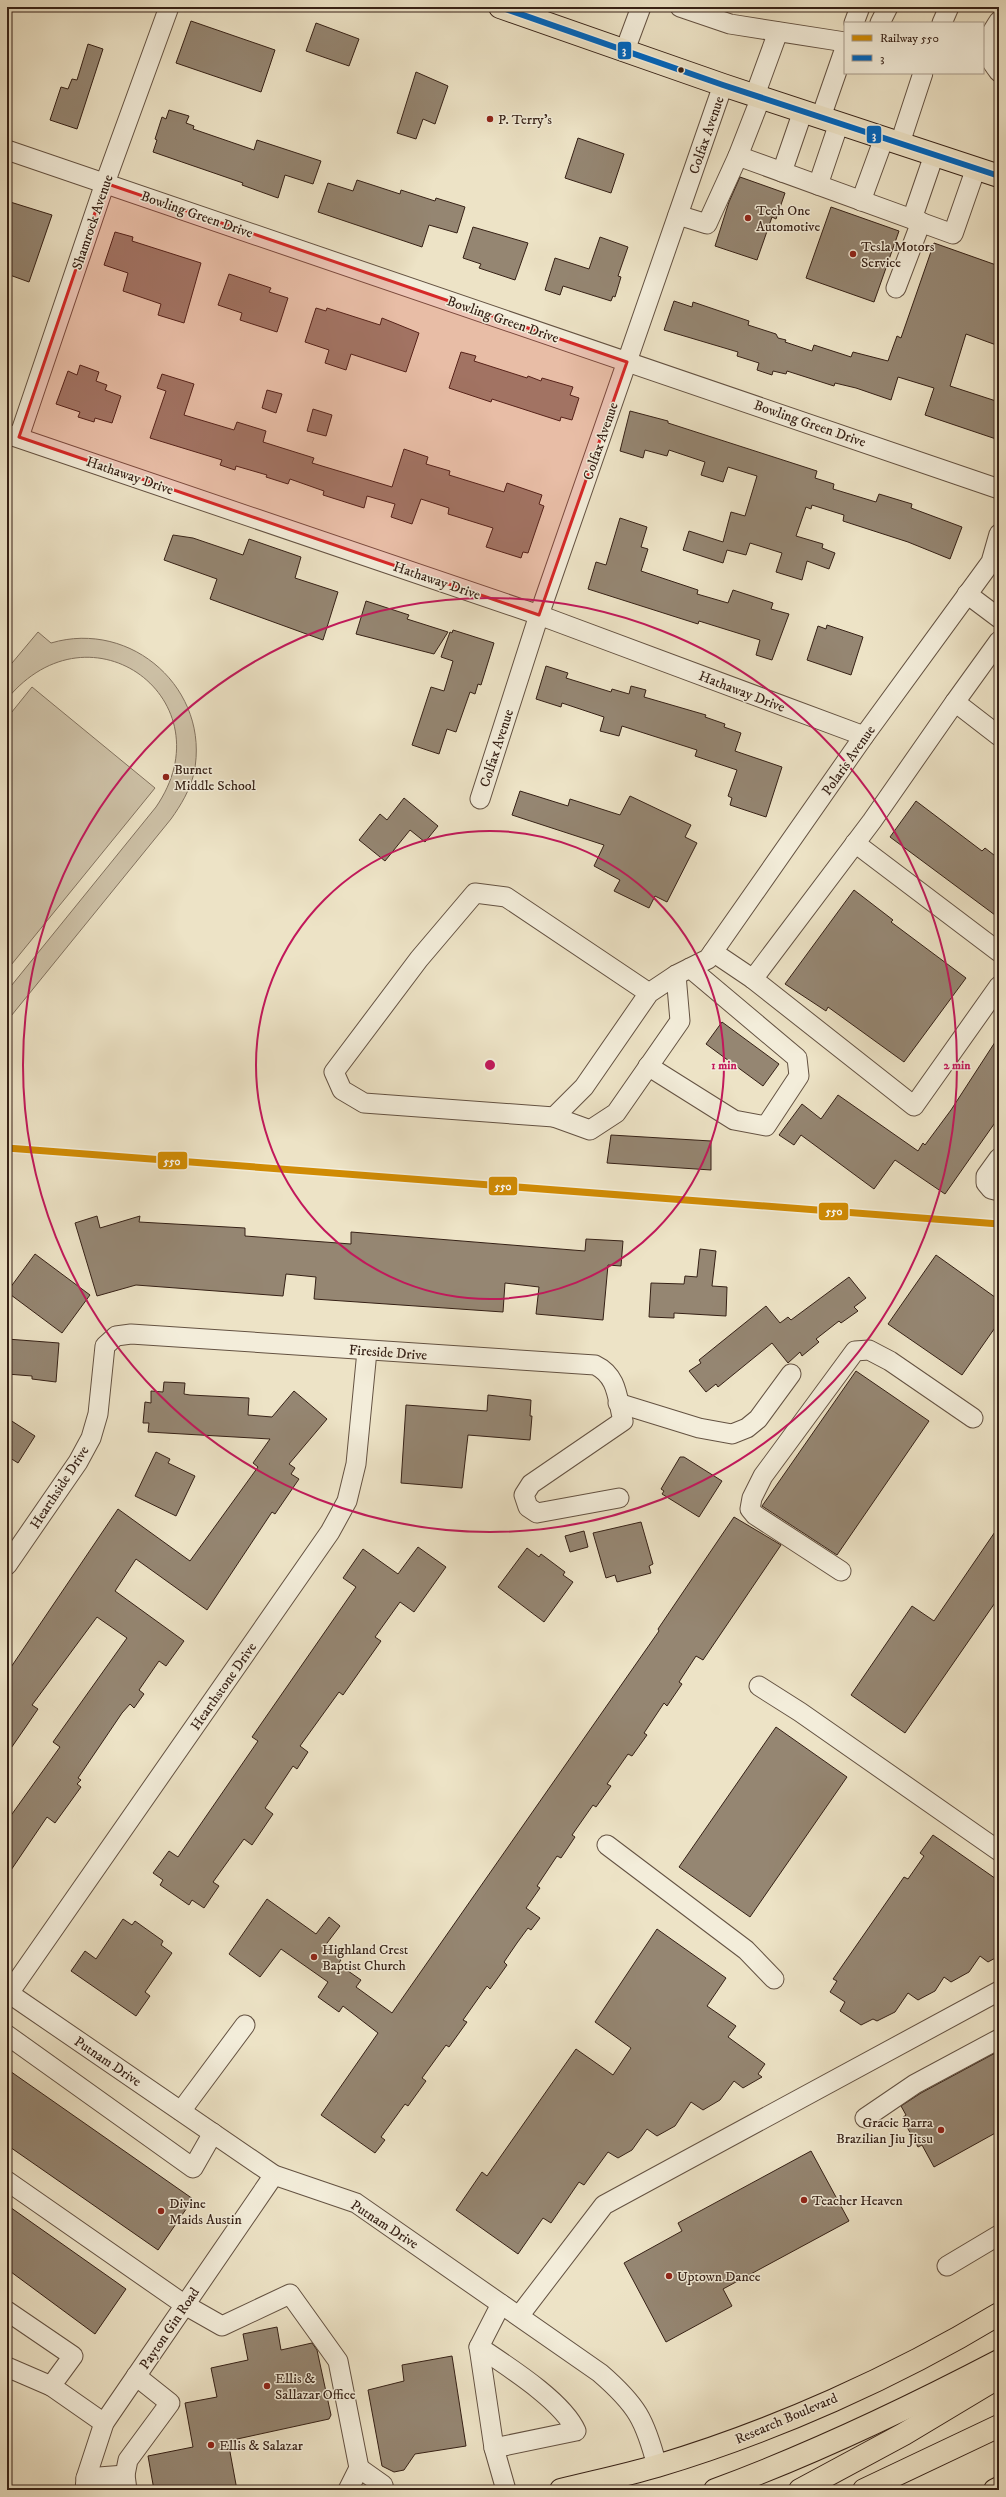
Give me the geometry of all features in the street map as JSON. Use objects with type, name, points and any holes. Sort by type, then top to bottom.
[{"type":"main road","points":[[500,7],[723,85],[999,176]]},
{"type":"main road","name":"Research Boulevard","points":[[561,2490],[657,2466],[722,2445],[827,2402],[912,2362],[999,2314]]},
{"type":"main road","points":[[715,2490],[841,2439],[925,2400],[999,2361]]},
{"type":"main road","points":[[800,2490],[904,2434],[999,2377]]},
{"type":"main road","points":[[864,2490],[999,2426]]},
{"type":"main road","points":[[995,2490],[999,2488]]},
{"type":"street","name":"Shamrock Avenue","points":[[13,436],[169,7]]},
{"type":"street","points":[[625,50],[641,7]]},
{"type":"street","points":[[680,7],[730,24],[844,42]]},
{"type":"street","points":[[854,22],[860,7]]},
{"type":"street","points":[[880,22],[888,7]]},
{"type":"street","points":[[942,22],[949,7]]},
{"type":"street","points":[[999,21],[987,39],[987,57],[999,72]]},
{"type":"street","points":[[678,215],[707,224],[738,156],[778,32]]},
{"type":"street","points":[[782,172],[821,117],[844,51]]},
{"type":"street","points":[[861,201],[892,141],[923,74]]},
{"type":"street","name":"Colfax Avenue","points":[[480,799],[539,615],[723,85]]},
{"type":"street","points":[[818,185],[821,117]]},
{"type":"street","name":"Bowling Green Drive","points":[[7,150],[999,489]]},
{"type":"street","points":[[896,288],[917,221],[934,155]]},
{"type":"street","points":[[738,156],[953,234],[976,168]]},
{"type":"street","name":"Hathaway Drive","points":[[13,436],[539,615],[864,736]]},
{"type":"street","name":"Polaris Avenue","points":[[711,956],[864,736],[967,594],[995,561],[999,534]]},
{"type":"street","points":[[967,594],[999,618]]},
{"type":"street","points":[[753,979],[855,843],[999,641]]},
{"type":"street","points":[[955,702],[999,736]]},
{"type":"street","points":[[855,843],[999,952]]},
{"type":"street","points":[[648,993],[506,897],[475,892],[419,959],[334,1072],[342,1090],[364,1103],[554,1117],[590,1130],[616,1113],[680,1021],[683,972]]},
{"type":"street","points":[[554,1117],[584,1087],[648,993],[711,956],[753,979],[914,1106],[999,986]]},
{"type":"street","points":[[648,1066],[734,1120],[766,1126],[799,1076],[797,1058],[683,972]]},
{"type":"street","points":[[999,1158],[986,1176],[986,1183],[991,1189],[999,1191]]},
{"type":"street","name":"Fireside Drive","points":[[116,1336],[131,1334],[367,1351],[595,1365],[606,1370],[612,1379],[621,1412]]},
{"type":"street","name":"Hearthside Drive","points":[[7,1565],[78,1462],[91,1438],[98,1414],[105,1346],[116,1336]]},
{"type":"street","points":[[841,1571],[755,1515],[750,1509],[752,1498],[763,1476],[855,1351],[869,1350],[890,1361],[973,1418]]},
{"type":"street","name":"Hearthstone Drive","points":[[8,1992],[330,1532],[347,1501],[356,1464],[367,1351]]},
{"type":"street","points":[[619,1498],[537,1513],[528,1507],[524,1495],[530,1484],[621,1412],[732,1434],[747,1428],[758,1419],[791,1374]]},
{"type":"street","points":[[759,1686],[800,1712],[999,1851]]},
{"type":"street","points":[[607,1845],[746,1950],[774,1979]]},
{"type":"street","name":"Putnam Drive","points":[[8,1992],[274,2175],[356,2203],[600,2373],[623,2393],[637,2410],[647,2429],[657,2466]]},
{"type":"street","points":[[519,2316],[604,2205],[999,1992]]},
{"type":"street","points":[[181,2111],[245,2025]]},
{"type":"street","points":[[7,2036],[192,2168],[213,2134]]},
{"type":"street","points":[[865,2118],[915,2084],[999,2039]]},
{"type":"street","name":"Payton Gin Road","points":[[86,2484],[104,2422],[274,2175]]},
{"type":"street","points":[[7,2181],[185,2305],[222,2326],[290,2294],[338,2361],[360,2468],[348,2490]]},
{"type":"street","points":[[947,2266],[999,2235]]},
{"type":"street","points":[[501,2304],[479,2347],[494,2448],[506,2490]]},
{"type":"street","points":[[7,2311],[73,2356],[51,2386]]},
{"type":"street","points":[[479,2347],[530,2382],[572,2421],[576,2432],[494,2448]]},
{"type":"street","points":[[7,2367],[51,2386],[104,2422]]},
{"type":"street","points":[[86,2484],[126,2483],[128,2460],[170,2403],[136,2376]]},
{"type":"street","points":[[360,2468],[383,2485],[384,2490]]},
{"type":"highlighted area","points":[[105,183],[627,362],[539,615],[19,437]]},
{"type":"shaded area","points":[[38,632],[51,643],[81,638],[110,642],[136,652],[159,668],[178,689],[190,714],[196,743],[194,773],[185,797],[171,819],[7,1021],[7,991],[156,807],[174,768],[175,731],[163,699],[140,675],[110,660],[76,658],[41,670],[7,699],[7,669]]},
{"type":"shaded area","points":[[32,687],[155,788],[7,970],[7,718]]},
{"type":"building","points":[[191,21],[275,50],[261,92],[176,63]]},
{"type":"building","points":[[316,23],[359,39],[349,66],[306,51]]},
{"type":"building","points":[[88,44],[103,49],[77,129],[50,120],[61,87],[68,89],[72,79],[77,80]]},
{"type":"building","points":[[416,72],[448,86],[435,124],[423,119],[416,139],[397,133]]},
{"type":"building","points":[[169,110],[189,116],[186,123],[194,126],[193,129],[254,150],[257,140],[321,161],[313,184],[285,175],[278,198],[242,185],[243,183],[153,152],[157,140],[155,139],[162,117],[166,119]]},
{"type":"building","points":[[578,138],[624,154],[611,193],[565,178]]},
{"type":"building","name":"Tech One Automotive","points":[[740,177],[785,193],[776,219],[772,217],[757,260],[715,246],[729,202]]},
{"type":"building","points":[[357,180],[400,194],[401,190],[435,201],[436,198],[465,207],[457,233],[429,225],[422,247],[318,212],[328,183],[353,191]]},
{"type":"building","points":[[7,201],[52,215],[29,282],[7,274]]},
{"type":"building","name":"Tesla Motors Service","points":[[831,207],[899,231],[874,302],[806,278]]},
{"type":"building","points":[[473,227],[528,243],[515,280],[479,268],[481,264],[463,258]]},
{"type":"building","points":[[115,232],[133,237],[132,241],[201,263],[184,323],[158,315],[161,304],[123,291],[128,273],[104,265]]},
{"type":"building","points":[[600,237],[628,247],[618,276],[621,277],[615,297],[613,296],[611,301],[563,286],[560,295],[545,290],[555,258],[589,269]]},
{"type":"building","points":[[934,243],[999,266],[999,346],[966,334],[950,386],[999,402],[999,440],[925,415],[934,388],[898,377],[891,400],[856,388],[835,383],[834,386],[787,371],[786,374],[773,371],[772,375],[757,370],[759,363],[737,356],[738,352],[664,330],[674,301],[692,307],[693,302],[749,321],[748,325],[776,334],[778,338],[786,340],[785,342],[812,351],[814,345],[851,357],[853,352],[888,361],[897,336],[901,338]]},
{"type":"building","points":[[229,274],[271,288],[269,292],[288,298],[277,332],[240,320],[242,313],[218,305]]},
{"type":"building","points":[[316,308],[326,311],[327,308],[380,325],[382,318],[419,333],[406,372],[351,354],[346,370],[325,363],[329,350],[305,342]]},
{"type":"building","points":[[461,352],[476,356],[474,361],[527,378],[528,376],[541,381],[542,378],[573,387],[570,395],[579,398],[572,420],[561,417],[560,421],[492,399],[491,402],[449,388]]},
{"type":"building","points":[[80,365],[99,372],[96,381],[107,385],[105,390],[121,396],[112,423],[95,418],[94,422],[78,417],[80,412],[56,404],[68,371],[77,375]]},
{"type":"building","points":[[162,374],[194,384],[184,415],[234,430],[237,422],[266,431],[263,442],[314,458],[312,463],[392,487],[404,449],[428,457],[426,464],[450,471],[449,475],[504,492],[507,483],[542,495],[539,504],[544,506],[528,553],[523,552],[521,558],[486,547],[493,528],[448,514],[449,508],[421,499],[412,524],[391,517],[395,504],[367,496],[364,508],[323,495],[324,491],[290,479],[288,484],[266,477],[267,475],[236,466],[235,470],[220,465],[222,460],[150,438],[166,391],[157,388]]},
{"type":"building","points":[[267,390],[282,394],[276,413],[262,408]]},
{"type":"building","points":[[313,409],[332,415],[326,436],[307,431]]},
{"type":"building","points":[[630,411],[668,421],[668,423],[817,471],[815,478],[834,484],[833,489],[876,502],[879,494],[912,504],[911,508],[962,527],[950,559],[908,542],[843,521],[844,515],[812,505],[811,509],[806,507],[796,536],[823,544],[822,548],[835,553],[829,569],[807,561],[802,580],[776,572],[782,553],[750,543],[746,555],[727,550],[723,563],[683,550],[689,531],[723,542],[731,512],[745,516],[757,476],[728,467],[723,482],[701,475],[705,462],[669,450],[667,456],[645,450],[643,458],[620,451]]},
{"type":"building","points":[[620,518],[647,527],[641,547],[648,549],[641,571],[698,590],[697,594],[728,603],[733,590],[773,603],[771,609],[789,614],[772,660],[756,655],[760,640],[699,621],[698,624],[588,589],[596,562],[606,565]]},
{"type":"building","points":[[173,535],[193,538],[243,555],[249,539],[301,557],[295,578],[338,592],[323,640],[210,599],[217,579],[164,560]]},
{"type":"building","points":[[366,601],[409,615],[407,619],[448,632],[434,654],[356,634]]},
{"type":"building","points":[[827,625],[863,637],[851,675],[807,660],[818,626],[826,629]]},
{"type":"building","points":[[453,630],[494,643],[481,685],[478,684],[475,694],[470,692],[456,732],[447,729],[439,754],[412,745],[431,687],[444,691],[453,661],[441,657],[450,632],[452,633]]},
{"type":"building","points":[[546,666],[568,673],[566,678],[611,692],[612,689],[629,694],[631,686],[646,690],[644,697],[706,715],[705,717],[725,724],[724,727],[741,733],[735,751],[782,767],[766,817],[730,805],[732,798],[728,796],[737,770],[695,756],[697,750],[622,726],[619,736],[600,731],[604,717],[562,703],[561,707],[536,699]]},
{"type":"building","points":[[520,791],[568,806],[570,799],[620,815],[630,796],[691,825],[685,837],[697,843],[667,902],[655,896],[649,908],[614,891],[620,880],[594,866],[604,845],[512,815]]},
{"type":"building","points":[[404,798],[438,826],[425,842],[410,830],[385,861],[359,840],[380,814],[387,820]]},
{"type":"building","points":[[916,801],[982,851],[985,848],[999,859],[999,918],[890,837]]},
{"type":"building","points":[[854,890],[893,920],[891,922],[966,978],[904,1062],[828,1007],[826,1011],[785,984]]},
{"type":"building","points":[[722,1022],[779,1064],[763,1086],[706,1044]]},
{"type":"building","points":[[999,1036],[999,1117],[945,1194],[895,1160],[874,1189],[801,1135],[794,1145],[779,1135],[802,1104],[821,1119],[838,1095],[918,1151],[923,1143],[925,1145],[951,1110]]},
{"type":"building","points":[[611,1135],[711,1141],[711,1170],[607,1163]]},
{"type":"building","points":[[97,1216],[100,1228],[140,1216],[139,1222],[245,1228],[245,1236],[351,1244],[351,1232],[585,1251],[586,1239],[623,1241],[621,1266],[608,1265],[603,1320],[536,1314],[539,1287],[505,1283],[503,1312],[314,1299],[316,1277],[286,1274],[283,1296],[136,1285],[97,1296],[75,1223]]},
{"type":"building","points":[[700,1249],[716,1251],[712,1286],[727,1287],[726,1316],[674,1313],[674,1318],[649,1317],[651,1283],[684,1284],[685,1276],[697,1277]]},
{"type":"building","points":[[35,1254],[90,1295],[62,1333],[7,1292]]},
{"type":"building","points":[[936,1255],[999,1300],[999,1322],[962,1375],[888,1324]]},
{"type":"building","points":[[849,1277],[866,1298],[854,1307],[858,1311],[841,1323],[839,1321],[816,1339],[819,1342],[802,1356],[800,1352],[788,1363],[772,1343],[718,1387],[716,1384],[706,1392],[689,1371],[701,1363],[699,1360],[766,1306],[780,1323],[788,1317],[791,1320]]},
{"type":"building","points":[[7,1339],[59,1343],[56,1382],[32,1379],[32,1376],[7,1374]]},
{"type":"building","points":[[856,1371],[929,1421],[837,1555],[762,1506]]},
{"type":"building","points":[[164,1382],[185,1383],[184,1394],[249,1398],[248,1415],[272,1417],[294,1391],[327,1419],[289,1464],[295,1468],[291,1474],[299,1479],[275,1514],[272,1512],[207,1610],[136,1559],[115,1591],[184,1641],[166,1666],[159,1661],[139,1690],[144,1694],[134,1708],[130,1704],[122,1713],[78,1778],[81,1780],[77,1784],[81,1787],[55,1823],[47,1817],[7,1876],[7,1821],[60,1747],[53,1742],[127,1638],[97,1617],[32,1705],[38,1709],[7,1754],[7,1673],[118,1509],[190,1561],[258,1467],[253,1463],[270,1439],[148,1432],[149,1423],[143,1423],[145,1402],[151,1403],[151,1391],[163,1392]]},
{"type":"building","points":[[488,1395],[531,1400],[530,1416],[532,1416],[530,1440],[468,1435],[462,1488],[401,1483],[406,1405],[487,1411]]},
{"type":"building","points":[[7,1418],[35,1436],[18,1463],[7,1456]]},
{"type":"building","points":[[156,1452],[170,1459],[168,1463],[195,1476],[176,1516],[135,1496]]},
{"type":"building","points":[[680,1457],[684,1457],[722,1481],[699,1517],[662,1494],[664,1491],[661,1489]]},
{"type":"building","points":[[734,1517],[781,1545],[703,1660],[696,1656],[679,1682],[682,1684],[667,1706],[664,1703],[644,1733],[647,1735],[632,1756],[628,1754],[607,1784],[611,1786],[596,1807],[593,1805],[572,1835],[575,1837],[561,1858],[557,1856],[537,1886],[540,1888],[526,1908],[540,1918],[531,1930],[528,1928],[504,1962],[507,1965],[490,1989],[487,1986],[463,2020],[467,2022],[449,2047],[446,2045],[422,2078],[426,2081],[408,2106],[405,2104],[381,2137],[385,2140],[375,2153],[321,2115],[378,2033],[343,2006],[339,2012],[318,1997],[328,1982],[281,1949],[260,1977],[229,1954],[267,1899],[316,1934],[329,1917],[340,1926],[324,1947],[341,1960],[338,1964],[361,1980],[356,1987],[392,2013],[659,1631],[658,1629]]},
{"type":"building","points":[[641,1522],[653,1564],[649,1566],[651,1573],[617,1582],[615,1575],[606,1578],[593,1533]]},
{"type":"building","points":[[999,1526],[999,1597],[905,1733],[851,1695],[912,1606],[934,1621]]},
{"type":"building","points":[[584,1531],[588,1547],[570,1552],[565,1536]]},
{"type":"building","points":[[418,1547],[446,1567],[414,1612],[400,1602],[375,1637],[381,1641],[343,1695],[339,1692],[300,1746],[308,1752],[297,1769],[293,1766],[265,1808],[273,1814],[252,1845],[244,1839],[213,1882],[219,1886],[204,1908],[192,1900],[189,1905],[160,1885],[163,1880],[153,1873],[169,1851],[178,1857],[258,1741],[252,1737],[356,1587],[343,1578],[363,1549],[398,1574]]},
{"type":"building","points":[[527,1548],[539,1557],[541,1554],[565,1572],[563,1575],[573,1582],[544,1622],[498,1587]]},
{"type":"building","points":[[776,1727],[847,1777],[750,1917],[679,1867]]},
{"type":"building","points":[[933,1835],[999,1881],[999,1956],[988,1962],[980,1956],[969,1972],[951,1982],[944,1977],[935,1991],[918,2000],[908,1993],[895,2012],[877,2021],[873,2019],[861,2025],[840,2011],[845,2002],[830,1992],[837,1981],[833,1979],[904,1877],[908,1879],[924,1856],[920,1853]]},
{"type":"building","points":[[123,1919],[132,1925],[135,1921],[163,1941],[161,1945],[172,1953],[145,1992],[150,1996],[136,2016],[71,1971],[85,1951],[96,1959]]},
{"type":"building","points":[[657,1929],[726,1978],[707,2006],[736,2026],[728,2037],[765,2064],[758,2074],[762,2077],[743,2088],[734,2081],[720,2100],[703,2110],[691,2102],[675,2126],[657,2136],[647,2129],[632,2150],[618,2158],[608,2152],[584,2185],[579,2182],[551,2223],[543,2218],[518,2254],[456,2210],[482,2172],[487,2176],[576,2049],[613,2075],[631,2048],[595,2022]]},
{"type":"building","points":[[999,2051],[999,2131],[934,2167],[922,2145],[918,2147],[902,2118],[906,2115],[901,2106],[921,2093]]},
{"type":"building","points":[[7,2069],[193,2199],[158,2250],[7,2145]]},
{"type":"building","points":[[811,2151],[849,2221],[723,2289],[732,2306],[666,2342],[624,2263],[682,2231],[678,2223]]},
{"type":"building","points":[[7,2205],[126,2289],[95,2334],[7,2269]]},
{"type":"building","points":[[277,2327],[281,2350],[312,2343],[317,2350],[331,2415],[329,2419],[228,2441],[237,2490],[154,2490],[148,2456],[193,2447],[185,2403],[217,2397],[211,2368],[248,2360],[243,2334]]},
{"type":"building","points":[[452,2356],[466,2446],[415,2454],[404,2470],[394,2472],[382,2466],[368,2390],[404,2381],[402,2365]]},
{"type":"rail line","name":"550","points":[[7,1148],[999,1224]]},
{"type":"transit line","name":"3","points":[[500,7],[723,85],[999,176]]},
{"type":"place","name":"P. Terry's","points":[[490,119]]},
{"type":"place","name":"Tech One Automotive","points":[[748,218]]},
{"type":"place","name":"Tesla Motors Service","points":[[853,254]]},
{"type":"place","name":"Burnet Middle School","points":[[166,777]]},
{"type":"place","name":"Highland Crest Baptist Church","points":[[314,1957]]},
{"type":"place","name":"Gracie Barra Brazilian Jiu Jitsu","points":[[941,2130]]},
{"type":"place","name":"Teacher Heaven","points":[[804,2200]]},
{"type":"place","name":"Divine Maids Austin","points":[[161,2211]]},
{"type":"place","name":"Uptown Dance","points":[[669,2276]]},
{"type":"place","name":"Ellis & Sallazar Office","points":[[267,2386]]},
{"type":"place","name":"Ellis & Salazar","points":[[211,2445]]}]
